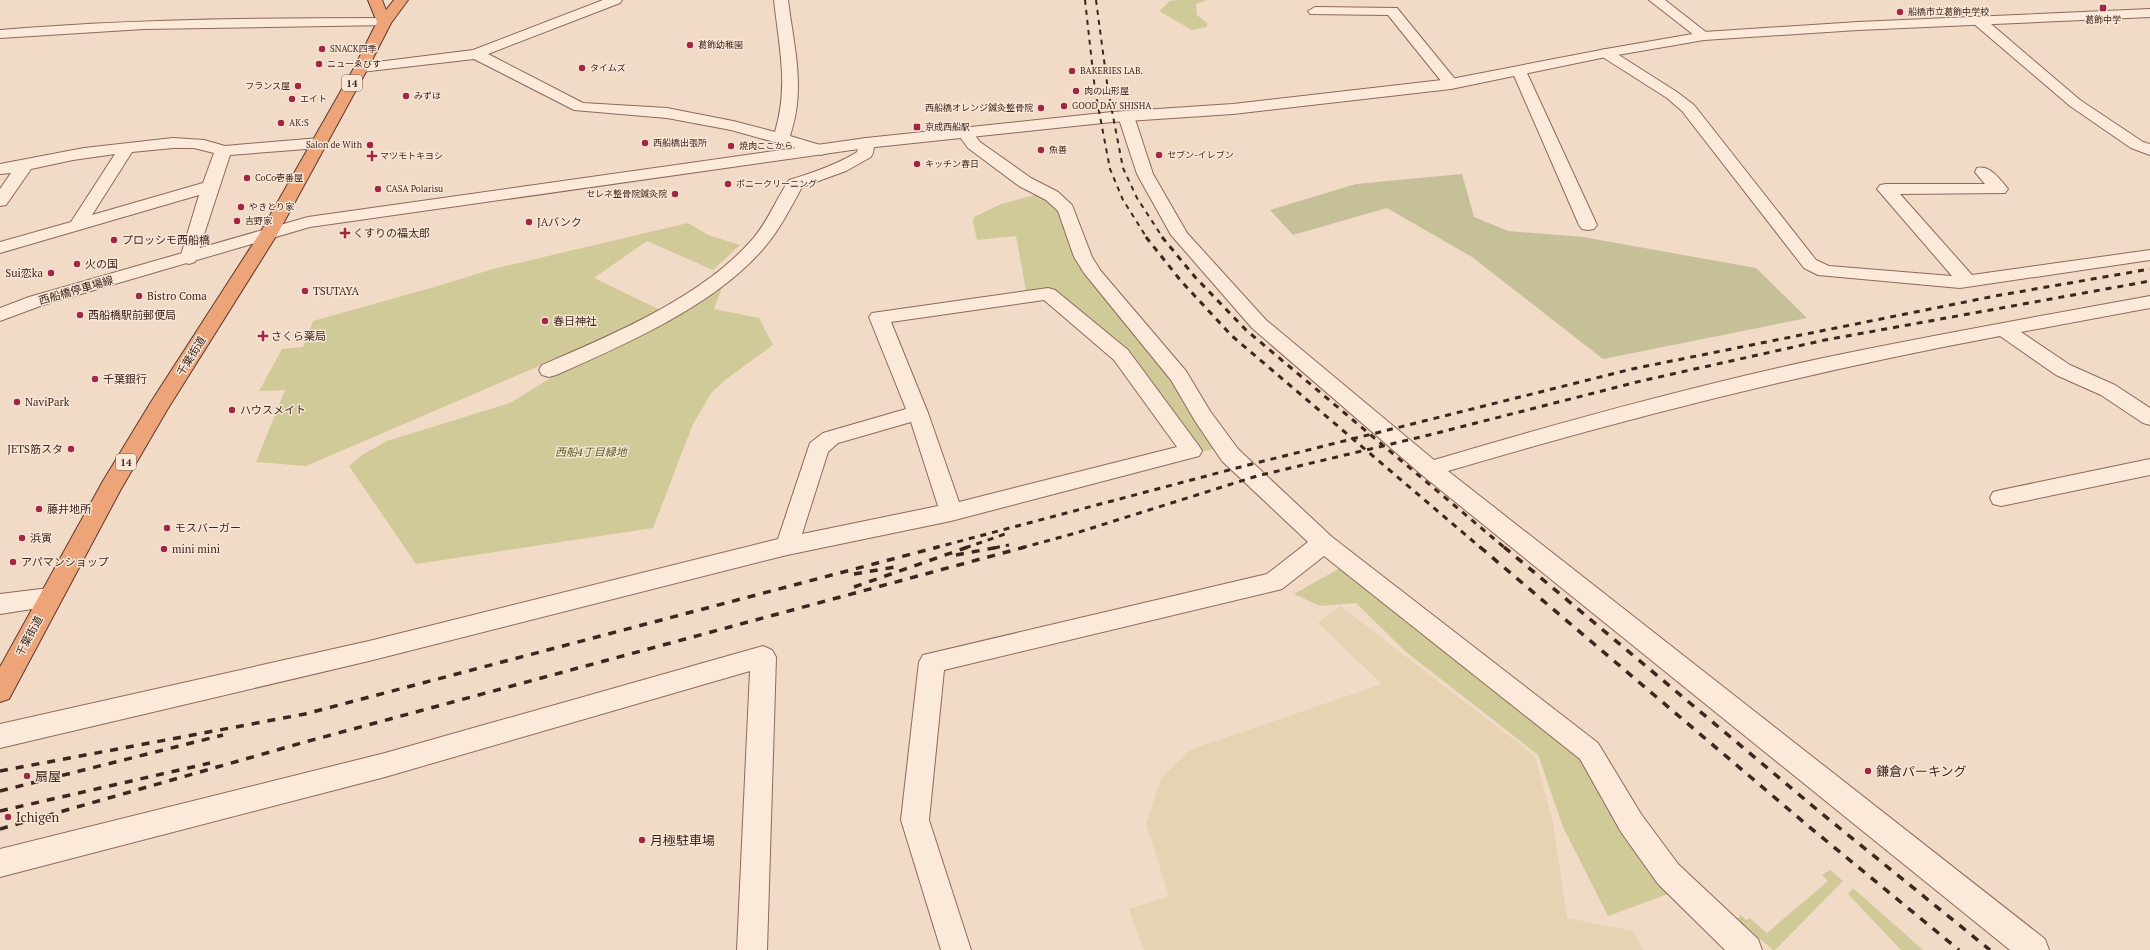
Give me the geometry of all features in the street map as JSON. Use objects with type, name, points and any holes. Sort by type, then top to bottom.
[{"type":"highway","points":[[375,0],[384,22]]},
{"type":"highway","name":"千葉街道","points":[[0,691],[49,598],[158,407],[269,233],[361,68],[384,22],[401,0]]},
{"type":"street","points":[[361,68],[476,54],[615,0]]},
{"type":"street","points":[[781,0],[784,32],[788,48],[790,100],[781,140]]},
{"type":"street","points":[[1656,0],[1704,36]]},
{"type":"street","points":[[1315,11],[1392,11],[1451,84]]},
{"type":"street","name":"西船橋停車場線","points":[[0,315],[36,301],[317,220],[866,143],[1126,116],[1233,108],[1451,84],[1606,53],[1704,36],[1858,26],[2150,13]]},
{"type":"street","points":[[1979,20],[2075,103],[2137,145],[2150,150]]},
{"type":"street","points":[[0,34],[64,27],[145,24],[384,22]]},
{"type":"street","points":[[1606,53],[1672,95],[1688,108],[1810,264],[1825,271],[1967,281],[2150,255]]},
{"type":"street","points":[[476,54],[580,107],[666,113],[733,126],[821,150]]},
{"type":"street","points":[[1519,71],[1526,83],[1588,224]]},
{"type":"street","points":[[1126,116],[1145,174],[1161,205],[1180,235],[1218,280],[1259,324],[1430,469],[2034,950]]},
{"type":"street","points":[[965,133],[980,149],[1025,182],[1052,196],[1066,209],[1083,257],[1093,273],[1180,376],[1202,416],[1230,455],[1324,543],[1588,751],[1631,823],[1668,874],[1747,950]]},
{"type":"street","points":[[0,169],[24,167],[84,153],[127,148],[192,143],[212,146],[223,151],[319,143]]},
{"type":"street","points":[[549,370],[602,346],[667,313],[718,280],[751,252],[775,221],[795,184],[827,173],[860,157],[865,154],[866,143]]},
{"type":"street","points":[[78,224],[127,148]]},
{"type":"street","points":[[188,258],[210,186],[223,151]]},
{"type":"street","points":[[0,201],[24,167]]},
{"type":"street","points":[[1967,281],[1886,189],[1999,189],[1983,172]]},
{"type":"street","points":[[0,248],[210,186]]},
{"type":"street","points":[[0,736],[369,651],[786,546],[951,512],[1192,451],[1121,355],[1048,294],[879,317],[918,413],[951,512]]},
{"type":"street","points":[[1430,469],[1607,417],[1879,353],[2150,302]]},
{"type":"street","points":[[2003,329],[2063,370],[2108,390],[2150,418]]},
{"type":"street","points":[[786,546],[818,448],[831,438],[918,413]]},
{"type":"street","points":[[2001,498],[2150,467]]},
{"type":"street","points":[[956,950],[915,820],[932,662],[1274,582],[1324,543]]},
{"type":"street","points":[[0,604],[49,598]]},
{"type":"street","points":[[0,863],[385,765],[763,657],[752,950]]},
{"type":"shaded area","points":[[1462,174],[1474,217],[1508,231],[1583,237],[1756,268],[1807,318],[1603,359],[1472,257],[1387,208],[1293,235],[1270,210],[1356,184]]},
{"type":"shaded area","points":[[1340,606],[1535,756],[1553,823],[1567,918],[1633,931],[1643,950],[1144,950],[1129,909],[1169,896],[1146,824],[1161,778],[1190,750],[1382,684],[1318,623]]},
{"type":"green space","points":[[1207,0],[1196,4],[1197,15],[1207,23],[1207,27],[1192,30],[1159,11],[1170,1]]},
{"type":"green space","points":[[1039,194],[1044,196],[1059,212],[1218,448],[1199,452],[1055,293],[1041,289],[1026,290],[1016,236],[977,240],[973,222],[974,217],[1001,204]]},
{"type":"green space","points":[[688,223],[708,235],[740,245],[713,270],[647,241],[594,278],[660,310],[595,342],[306,466],[256,462],[285,390],[259,391],[282,349],[303,347],[313,321],[493,269]]},
{"type":"green space","name":"西船4丁目緑地","points":[[726,278],[714,309],[759,318],[773,345],[725,380],[712,392],[693,424],[653,528],[416,564],[349,466],[362,455],[387,441],[510,403],[585,357]]},
{"type":"green space","points":[[1340,568],[1586,763],[1668,894],[1608,916],[1563,827],[1538,755],[1405,651],[1356,603],[1320,606],[1294,594]]},
{"type":"green space","points":[[1830,870],[1843,881],[1775,950],[1773,950],[1737,919],[1741,915],[1746,920],[1750,918],[1767,933],[1828,881],[1822,875]]},
{"type":"green space","points":[[1853,888],[1923,950],[1901,950],[1848,894]]},
{"type":"railway","points":[[1085,0],[1095,90],[1110,169],[1123,200],[1147,238]]},
{"type":"railway","points":[[1096,0],[1108,90],[1123,168],[1137,198],[1163,238]]},
{"type":"railway","points":[[1146,237],[1181,281],[1232,336],[1353,439]]},
{"type":"railway","points":[[1162,237],[1195,277],[1246,330],[1370,434]]},
{"type":"railway","points":[[1370,434],[1632,369],[1995,296],[2150,269]]},
{"type":"railway","points":[[1384,446],[1641,381],[1825,340],[2150,281]]},
{"type":"railway","points":[[1353,439],[1370,434]]},
{"type":"railway","points":[[1370,434],[1384,446]]},
{"type":"railway","points":[[934,548],[1353,439]]},
{"type":"railway","points":[[1353,439],[1366,450]]},
{"type":"railway","points":[[1366,450],[1384,446]]},
{"type":"railway","points":[[1384,446],[1505,548]]},
{"type":"railway","points":[[1021,548],[1076,533],[1257,476],[1366,450]]},
{"type":"railway","points":[[1366,450],[1481,548]]},
{"type":"railway","points":[[965,548],[1005,534]]},
{"type":"railway","points":[[999,547],[1009,545]]},
{"type":"railway","points":[[0,771],[305,714],[938,547]]},
{"type":"railway","points":[[854,587],[968,547]]},
{"type":"railway","points":[[956,555],[999,547]]},
{"type":"railway","points":[[994,548],[999,547]]},
{"type":"railway","points":[[0,829],[305,742],[1025,547]]},
{"type":"railway","points":[[1480,547],[1807,825],[1959,950]]},
{"type":"railway","points":[[1504,547],[1821,813],[1990,950]]},
{"type":"railway","points":[[854,574],[901,566]]},
{"type":"railway","points":[[0,791],[223,735]]},
{"type":"railway","points":[[0,811],[210,763]]},
{"type":"place","name":"葛飾中学","points":[[2103,8]]},
{"type":"place","name":"船橋市立葛飾中学校","points":[[1900,12]]},
{"type":"place","name":"葛飾幼稚園","points":[[690,45]]},
{"type":"place","name":"SNACK四季","points":[[322,49]]},
{"type":"place","name":"ニューゑびす","points":[[319,64]]},
{"type":"place","name":"タイムズ","points":[[582,68]]},
{"type":"place","name":"BAKERIES LAB.","points":[[1072,71]]},
{"type":"place","name":"フランス屋","points":[[298,86]]},
{"type":"place","name":"肉の山形屋","points":[[1076,91]]},
{"type":"place","name":"みずほ","points":[[406,96]]},
{"type":"place","name":"エイト","points":[[292,99]]},
{"type":"place","name":"GOOD DAY SHISHA","points":[[1064,106]]},
{"type":"place","name":"西船橋オレンジ鍼灸整骨院","points":[[1041,108]]},
{"type":"place","name":"AK:S","points":[[281,123]]},
{"type":"place","name":"京成西船駅","points":[[917,127]]},
{"type":"place","name":"西船橋出張所","points":[[645,143]]},
{"type":"place","name":"Salon de With","points":[[370,145]]},
{"type":"place","name":"焼肉ここから","points":[[731,146]]},
{"type":"place","name":"魚善","points":[[1041,150]]},
{"type":"place","name":"セブン-イレブン","points":[[1159,155]]},
{"type":"place","name":"マツモトキヨシ","points":[[372,156]]},
{"type":"place","name":"キッチン春日","points":[[917,164]]},
{"type":"place","name":"CoCo壱番屋","points":[[247,178]]},
{"type":"place","name":"ポニークリーニング","points":[[728,184]]},
{"type":"place","name":"CASA Polarisu","points":[[378,189]]},
{"type":"place","name":"セレネ整骨院鍼灸院","points":[[675,194]]},
{"type":"place","name":"やきとり家","points":[[241,207]]},
{"type":"place","name":"吉野家","points":[[237,221]]},
{"type":"place","name":"JAバンク","points":[[529,222]]},
{"type":"place","name":"くすりの福太郎","points":[[345,233]]},
{"type":"place","name":"プロッシモ西船橋","points":[[114,240]]},
{"type":"place","name":"火の国","points":[[77,264]]},
{"type":"place","name":"Sui恋ka","points":[[51,273]]},
{"type":"place","name":"TSUTAYA","points":[[305,291]]},
{"type":"place","name":"Bistro Coma","points":[[139,296]]},
{"type":"place","name":"西船橋駅前郵便局","points":[[80,315]]},
{"type":"place","name":"春日神社","points":[[545,321]]},
{"type":"place","name":"さくら薬局","points":[[263,336]]},
{"type":"place","name":"千葉銀行","points":[[95,379]]},
{"type":"place","name":"NaviPark","points":[[17,402]]},
{"type":"place","name":"ハウスメイト","points":[[232,410]]},
{"type":"place","name":"JETS筋スタ","points":[[71,449]]},
{"type":"place","name":"藤井地所","points":[[39,509]]},
{"type":"place","name":"モスバーガー","points":[[167,528]]},
{"type":"place","name":"浜寅","points":[[22,538]]},
{"type":"place","name":"mini mini","points":[[164,549]]},
{"type":"place","name":"アパマンショップ","points":[[13,562]]},
{"type":"place","name":"鎌倉パーキング","points":[[1868,771]]},
{"type":"place","name":"扇屋","points":[[27,776]]},
{"type":"place","name":"Ichigen","points":[[8,817]]},
{"type":"place","name":"月極駐車場","points":[[642,840]]}]
